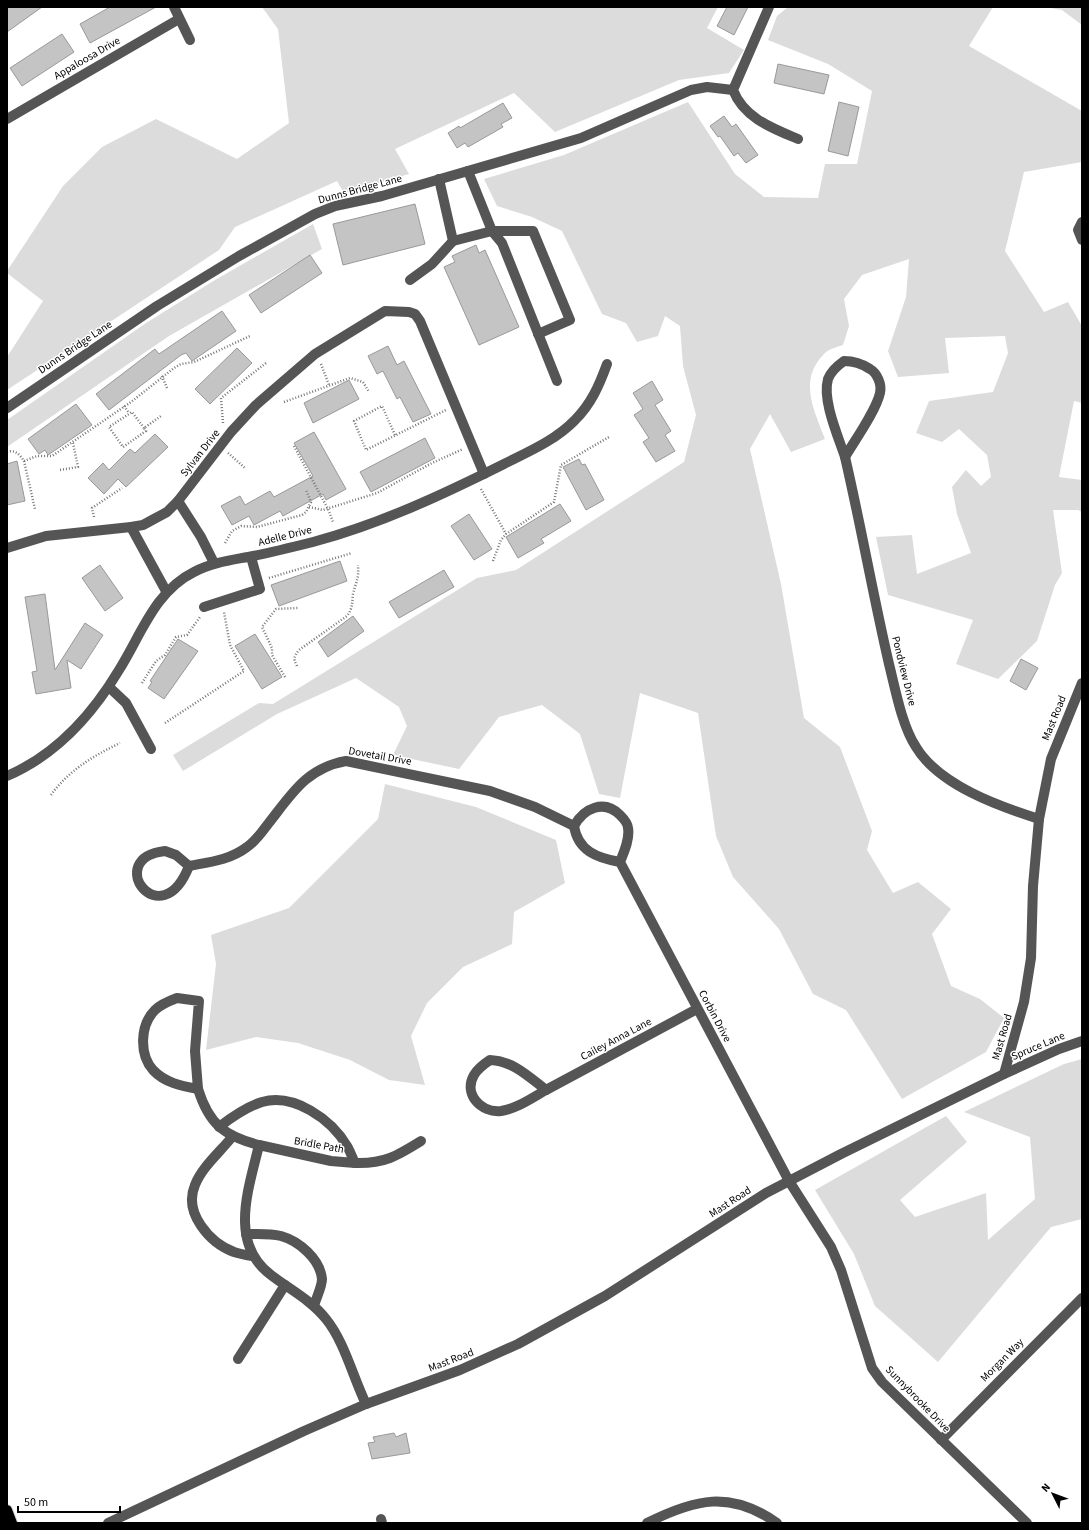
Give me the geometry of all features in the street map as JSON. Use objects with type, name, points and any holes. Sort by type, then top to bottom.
[{"type":"main road","points":[[7,1510],[12,1523]]},
{"type":"street","points":[[174,7],[190,40]]},
{"type":"street","points":[[769,7],[733,90],[738,101],[752,116],[764,124],[798,139]]},
{"type":"street","name":"Appaloosa Drive","points":[[7,119],[179,18]]},
{"type":"street","name":"Dunns Bridge Lane","points":[[7,408],[157,306],[283,230],[335,206],[382,196],[581,138],[691,90],[707,87],[733,90]]},
{"type":"street","points":[[468,171],[492,231],[502,243],[558,382]]},
{"type":"street","points":[[439,180],[453,241]]},
{"type":"street","points":[[1082,222],[1078,230],[1082,240]]},
{"type":"street","points":[[410,280],[432,264],[453,241],[492,231],[533,231],[570,320],[538,334]]},
{"type":"street","name":"Sylvan Drive","points":[[7,548],[46,536],[143,525],[167,512],[178,501],[231,432],[261,401],[316,354],[385,311],[400,311],[415,314],[430,343],[456,405]]},
{"type":"street","name":"Pondview Drive","points":[[844,457],[876,405],[881,391],[880,382],[873,371],[854,361],[844,361],[834,368],[828,379],[827,390],[844,457],[897,693],[916,747],[929,763],[960,786],[978,796],[1039,819]]},
{"type":"street","name":"Adelle Drive","points":[[7,776],[35,761],[55,747],[74,730],[109,687],[156,605],[166,591],[193,572],[214,563],[251,557],[316,541],[378,521],[437,497],[484,474],[532,449],[574,421],[595,396],[607,364]]},
{"type":"street","points":[[456,405],[484,474]]},
{"type":"street","points":[[178,501],[201,537],[214,563]]},
{"type":"street","points":[[131,527],[166,591]]},
{"type":"street","points":[[204,607],[260,589],[251,557]]},
{"type":"street","name":"Mast Road","points":[[108,1523],[304,1431],[366,1404],[486,1359],[544,1331],[605,1296],[766,1193],[1004,1074],[1024,1002],[1031,958],[1033,886],[1039,819],[1051,759],[1082,683]]},
{"type":"street","points":[[109,687],[126,703],[151,749]]},
{"type":"street","name":"Dovetail Drive","points":[[189,866],[224,860],[248,847],[301,783],[315,772],[330,764],[346,761],[490,791],[535,807],[574,826]]},
{"type":"street","points":[[604,807],[614,810],[623,818],[628,828],[628,841],[620,862],[602,859],[588,852],[575,836],[574,826],[580,815],[591,809],[604,807]]},
{"type":"street","points":[[165,851],[176,855],[189,866],[182,883],[174,891],[163,895],[153,895],[144,890],[137,882],[137,871],[142,860],[152,852],[165,851]]},
{"type":"street","name":"Corbin Drive","points":[[620,862],[789,1181]]},
{"type":"street","points":[[198,1089],[176,1084],[163,1078],[153,1070],[147,1061],[144,1049],[144,1032],[148,1019],[160,1006],[177,998],[199,1001],[195,1051],[198,1089],[203,1105],[219,1127]]},
{"type":"street","name":"Cailey Anna Lane","points":[[546,1090],[517,1068],[502,1061],[490,1060],[481,1066],[473,1076],[470,1087],[473,1097],[480,1106],[489,1111],[501,1111],[513,1108],[697,1009]]},
{"type":"street","name":"Spruce Lane","points":[[1004,1074],[1059,1049],[1082,1041]]},
{"type":"street","name":"Bridle Path","points":[[278,1101],[294,1104],[309,1109],[324,1119],[348,1146],[355,1162],[331,1161],[259,1145],[232,1137],[219,1127],[248,1108],[262,1102],[278,1101]]},
{"type":"street","points":[[232,1137],[195,1184],[191,1195],[191,1206],[202,1228],[219,1243],[234,1252],[252,1256]]},
{"type":"street","points":[[355,1162],[379,1163],[389,1160],[421,1141]]},
{"type":"street","points":[[259,1145],[246,1207],[246,1234],[252,1256],[260,1265],[284,1285],[314,1306],[326,1319],[334,1332],[366,1404]]},
{"type":"street","name":"Sunnybrooke Drive","points":[[789,1181],[831,1247],[844,1277],[872,1368],[882,1382],[1027,1523]]},
{"type":"street","points":[[246,1234],[268,1234],[282,1236],[298,1245],[313,1258],[319,1268],[322,1281],[314,1306]]},
{"type":"street","points":[[238,1360],[284,1285]]},
{"type":"street","name":"Morgan Way","points":[[941,1440],[1082,1298]]},
{"type":"street","points":[[647,1523],[676,1508],[709,1500],[743,1505],[767,1516],[777,1523]]},
{"type":"path","points":[[24,461],[37,456],[52,456],[73,443],[162,376],[181,364],[194,362],[250,336]]},
{"type":"path","points":[[223,423],[221,398],[266,363]]},
{"type":"path","points":[[321,364],[329,385]]},
{"type":"path","points":[[162,376],[167,388]]},
{"type":"path","points":[[284,402],[350,378],[358,379],[363,382],[369,392]]},
{"type":"path","points":[[395,435],[382,406],[354,421],[366,450],[456,405]]},
{"type":"path","points":[[124,406],[129,413],[132,412],[146,431],[123,446],[109,427],[129,413]]},
{"type":"path","points":[[144,428],[160,416]]},
{"type":"path","points":[[493,561],[501,540],[506,534],[554,502],[561,465],[609,437]]},
{"type":"path","points":[[60,470],[78,467],[73,443]]},
{"type":"path","points":[[309,507],[318,510],[328,509],[377,493],[432,463],[472,445]]},
{"type":"path","points":[[294,446],[328,509],[333,522]]},
{"type":"path","points":[[7,452],[15,452],[20,455],[24,461],[35,509]]},
{"type":"path","points":[[228,453],[245,468]]},
{"type":"path","points":[[94,517],[92,508],[122,488]]},
{"type":"path","points":[[481,489],[506,534]]},
{"type":"path","points":[[225,543],[228,536],[236,528],[241,526],[257,527],[302,515],[309,507],[310,498],[306,490]]},
{"type":"path","points":[[269,578],[352,552]]},
{"type":"path","points":[[297,666],[294,660],[295,655],[299,650],[347,616],[350,611],[359,578],[358,565]]},
{"type":"path","points":[[165,723],[244,671],[230,645],[226,618],[220,602]]},
{"type":"path","points":[[142,683],[156,661],[165,655],[176,637],[188,635],[202,613],[204,607]]},
{"type":"path","points":[[285,677],[272,655],[272,648],[262,628],[276,609],[298,608]]},
{"type":"path","points":[[51,795],[66,777],[99,753],[120,743]]},
{"type":"shaded area","points":[[262,7],[718,7],[707,28],[744,50],[729,73],[679,80],[555,132],[514,93],[395,149],[409,174],[344,193],[337,181],[235,227],[219,250],[7,390],[7,357],[43,301],[7,273],[7,271],[63,186],[102,147],[156,119],[237,159],[289,123],[278,29]]},
{"type":"shaded area","points":[[788,7],[993,7],[969,46],[1082,111],[1082,162],[1024,172],[1005,251],[1044,312],[1068,302],[1082,326],[1082,403],[1074,401],[1059,477],[1082,480],[1082,512],[1078,510],[1053,510],[1062,573],[1055,585],[1037,641],[998,679],[956,664],[973,620],[888,595],[876,537],[912,535],[917,574],[971,553],[957,514],[952,487],[966,470],[981,486],[991,477],[987,455],[959,429],[942,442],[916,433],[929,401],[993,392],[1008,353],[1005,336],[945,338],[949,373],[898,377],[888,351],[906,297],[909,259],[862,275],[844,299],[849,326],[843,345],[830,349],[824,354],[816,364],[810,385],[813,406],[825,439],[791,452],[770,414],[750,449],[781,584],[804,718],[840,747],[872,831],[867,850],[893,893],[918,882],[951,909],[932,934],[951,986],[980,999],[1004,1018],[986,1052],[902,1099],[846,1010],[813,994],[779,929],[733,877],[716,836],[698,713],[640,693],[620,798],[599,794],[580,734],[542,705],[499,717],[459,769],[393,755],[407,726],[399,707],[356,678],[277,714],[183,771],[173,755],[259,703],[273,704],[477,578],[516,570],[684,462],[696,415],[683,366],[680,326],[665,316],[658,336],[637,342],[626,323],[602,314],[562,231],[532,217],[497,206],[484,179],[564,155],[688,102],[735,174],[764,197],[818,198],[825,164],[857,164],[872,91],[828,64],[768,40],[777,16]]},
{"type":"shaded area","points":[[1045,7],[1082,7],[1082,25],[1062,10]]},
{"type":"shaded area","points":[[313,224],[322,249],[169,336],[7,447],[7,420],[146,323],[215,280]]},
{"type":"shaded area","points":[[385,784],[476,807],[556,840],[565,883],[514,912],[512,944],[463,967],[427,1003],[411,1036],[425,1085],[389,1080],[350,1060],[298,1043],[256,1037],[206,1050],[216,964],[211,935],[289,908],[378,819]]},
{"type":"shaded area","points":[[1082,1059],[1082,1219],[1051,1227],[938,1362],[875,1306],[854,1254],[815,1190],[946,1116],[967,1142],[900,1200],[915,1217],[986,1193],[988,1240],[1035,1199],[1030,1137],[964,1112],[1064,1064]]},
{"type":"building","points":[[7,7],[42,7],[7,32]]},
{"type":"building","points":[[110,7],[156,7],[90,43],[80,24]]},
{"type":"building","points":[[727,7],[748,7],[734,35],[717,26]]},
{"type":"building","points":[[62,34],[74,52],[22,86],[10,68]]},
{"type":"building","points":[[778,64],[829,75],[824,94],[774,83]]},
{"type":"building","points":[[839,102],[859,107],[848,156],[828,151]]},
{"type":"building","points":[[503,103],[512,118],[501,124],[503,127],[468,147],[465,143],[457,148],[448,133],[459,126],[460,128]]},
{"type":"building","points":[[724,116],[732,127],[736,124],[758,155],[746,163],[738,153],[734,156],[720,136],[718,137],[710,126]]},
{"type":"building","points":[[415,204],[425,244],[343,265],[333,224]]},
{"type":"building","points":[[476,245],[479,253],[485,250],[519,327],[479,345],[444,267],[455,262],[452,256]]},
{"type":"building","points":[[310,255],[322,273],[261,313],[249,295]]},
{"type":"building","points":[[222,311],[236,331],[192,361],[186,353],[181,355],[109,410],[96,394],[155,349],[159,354]]},
{"type":"building","points":[[388,346],[397,365],[404,361],[431,414],[413,422],[400,397],[397,399],[383,371],[377,374],[368,356]]},
{"type":"building","points":[[237,348],[252,363],[210,404],[195,389]]},
{"type":"building","points":[[349,380],[359,399],[313,423],[304,403]]},
{"type":"building","points":[[652,381],[663,400],[655,405],[671,431],[665,435],[675,451],[656,462],[643,442],[649,438],[634,415],[643,409],[633,393]]},
{"type":"building","points":[[76,404],[92,425],[48,455],[45,450],[39,454],[28,439]]},
{"type":"building","points":[[314,432],[346,489],[326,500],[323,494],[283,516],[280,511],[254,525],[249,516],[232,525],[221,506],[240,496],[245,505],[270,491],[274,497],[313,476],[294,443]]},
{"type":"building","points":[[155,434],[168,447],[126,487],[118,479],[104,494],[88,478],[103,463],[109,470],[130,449],[135,453]]},
{"type":"building","points":[[425,438],[435,458],[371,492],[360,472]]},
{"type":"building","points":[[579,459],[582,465],[585,464],[604,500],[586,510],[563,467]]},
{"type":"building","points":[[17,461],[25,501],[7,505],[7,464]]},
{"type":"building","points":[[560,504],[571,521],[541,539],[544,543],[518,558],[506,537]]},
{"type":"building","points":[[469,514],[492,549],[474,560],[451,526]]},
{"type":"building","points":[[340,561],[347,581],[279,606],[271,585]]},
{"type":"building","points":[[100,565],[123,598],[105,611],[82,578]]},
{"type":"building","points":[[444,570],[454,587],[399,618],[389,602]]},
{"type":"building","points":[[45,594],[55,670],[85,623],[103,635],[81,669],[67,660],[71,688],[36,694],[32,672],[37,671],[25,597]]},
{"type":"building","points":[[353,616],[364,631],[328,657],[318,642]]},
{"type":"building","points":[[255,634],[282,677],[262,689],[235,646]]},
{"type":"building","points":[[178,639],[198,651],[164,699],[148,688],[152,682],[150,681]]},
{"type":"building","points":[[1021,659],[1038,668],[1026,690],[1010,681]]},
{"type":"building","points":[[394,1433],[396,1437],[406,1433],[410,1453],[372,1459],[368,1443],[375,1442],[373,1437]]}]
